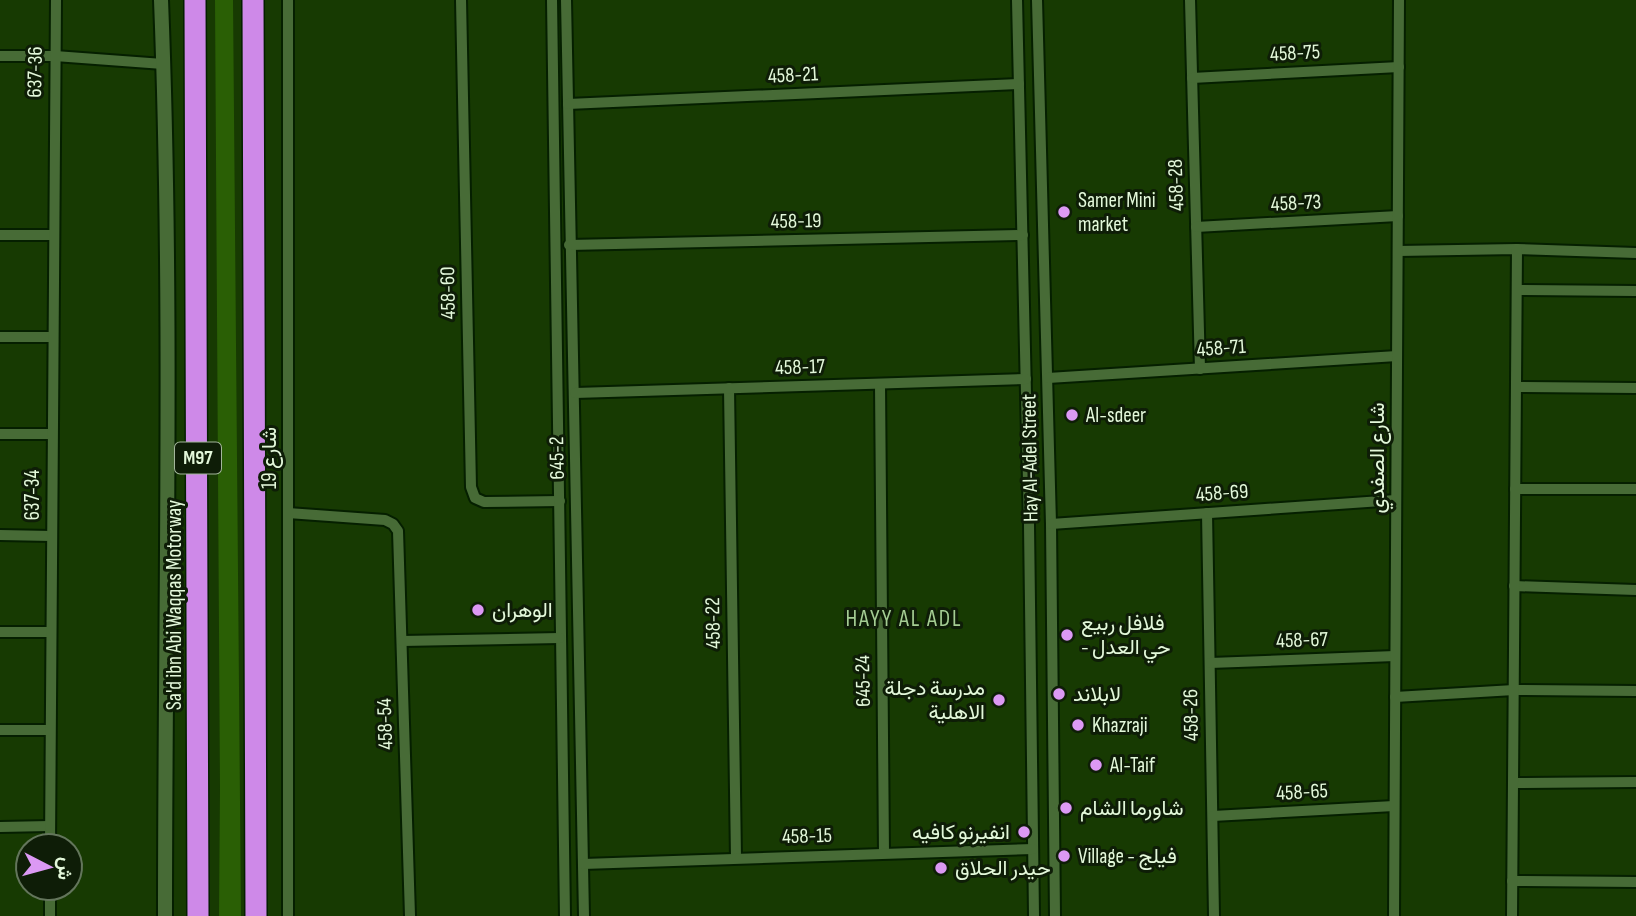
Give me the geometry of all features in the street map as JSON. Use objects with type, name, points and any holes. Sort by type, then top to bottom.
[{"type":"highway","name":"Sa'd ibn Abi Waqqas Motorway","points":[[195,0],[198,916]]},
{"type":"highway","points":[[253,0],[256,916]]},
{"type":"street","name":"637-36","points":[[54,144],[56,0]]},
{"type":"street","points":[[160,0],[168,385],[165,916]]},
{"type":"street","name":"شارع 19","points":[[288,0],[288,916]]},
{"type":"street","name":"458-60","points":[[461,0],[471,487],[475,498],[484,502],[560,501]]},
{"type":"street","name":"645-2","points":[[552,0],[565,916]]},
{"type":"street","name":"645-2","points":[[566,0],[584,916]]},
{"type":"street","name":"Hay Al-Adel Street","points":[[1017,0],[1034,916]]},
{"type":"street","name":"Hay Al-Adel Street","points":[[1037,0],[1051,524],[1055,916]]},
{"type":"street","name":"458-28","points":[[1190,0],[1200,369]]},
{"type":"street","name":"شارع الصفدي","points":[[1394,916],[1399,0]]},
{"type":"street","points":[[0,56],[55,56],[163,64]]},
{"type":"street","name":"458-75","points":[[1192,78],[1399,67]]},
{"type":"street","name":"458-21","points":[[568,104],[1019,84]]},
{"type":"street","name":"637-34","points":[[50,832],[54,144]]},
{"type":"street","points":[[553,156],[567,156]]},
{"type":"street","name":"458-73","points":[[1196,228],[1398,216]]},
{"type":"street","name":"458-19","points":[[569,245],[1023,234]]},
{"type":"street","points":[[0,235],[53,235]]},
{"type":"street","points":[[1398,251],[1517,248],[1636,253]]},
{"type":"street","points":[[1511,916],[1517,248]]},
{"type":"street","points":[[1517,290],[1636,291]]},
{"type":"street","points":[[0,337],[52,337]]},
{"type":"street","name":"458-71","points":[[1048,378],[1397,356]]},
{"type":"street","name":"458-17","points":[[575,393],[1026,379]]},
{"type":"street","name":"645-24","points":[[880,383],[884,853]]},
{"type":"street","points":[[1516,387],[1636,388]]},
{"type":"street","name":"458-22","points":[[729,388],[736,858]]},
{"type":"street","points":[[0,435],[52,433]]},
{"type":"street","points":[[1515,489],[1636,489]]},
{"type":"street","name":"458-69","points":[[1051,524],[1396,500]]},
{"type":"street","name":"458-54","points":[[288,513],[385,520],[393,524],[398,531],[410,916]]},
{"type":"street","name":"458-26","points":[[1207,513],[1214,916]]},
{"type":"street","points":[[0,535],[51,536]]},
{"type":"street","points":[[1514,586],[1636,590]]},
{"type":"street","points":[[0,632],[51,632]]},
{"type":"street","points":[[402,641],[560,638]]},
{"type":"street","name":"458-67","points":[[1210,663],[1395,656]]},
{"type":"street","points":[[1395,697],[1514,690],[1636,691]]},
{"type":"street","points":[[0,730],[50,730]]},
{"type":"street","points":[[1032,759],[1053,757]]},
{"type":"street","points":[[1513,783],[1636,782]]},
{"type":"street","name":"458-65","points":[[1213,816],[1394,806]]},
{"type":"street","points":[[0,827],[50,826]]},
{"type":"street","name":"458-15","points":[[583,863],[1033,849]]},
{"type":"street","points":[[1512,881],[1636,882]]},
{"type":"green space","points":[[215,0],[233,0],[241,916],[219,916]]},
{"type":"place","name":"Samer Mini market","points":[[1064,212]]},
{"type":"place","name":"Al-sdeer","points":[[1072,415]]},
{"type":"place","name":"الوهران","points":[[478,610]]},
{"type":"place","name":"فلافل ربيع - حي العدل","points":[[1067,635]]},
{"type":"place","name":"لابلاند","points":[[1059,694]]},
{"type":"place","name":"مدرسة دجلة الاهلية","points":[[999,700]]},
{"type":"place","name":"Khazraji","points":[[1078,725]]},
{"type":"place","name":"Al-Taif","points":[[1096,765]]},
{"type":"place","name":"شاورما الشام","points":[[1066,808]]},
{"type":"place","name":"انفيرنو كافيه","points":[[1024,832]]},
{"type":"place","name":"Village - فيلج","points":[[1064,856]]},
{"type":"place","name":"حيدر الحلاق","points":[[941,868]]},
{"type":"district","name":"HAYY AL ADL","points":[[904,619]]}]
